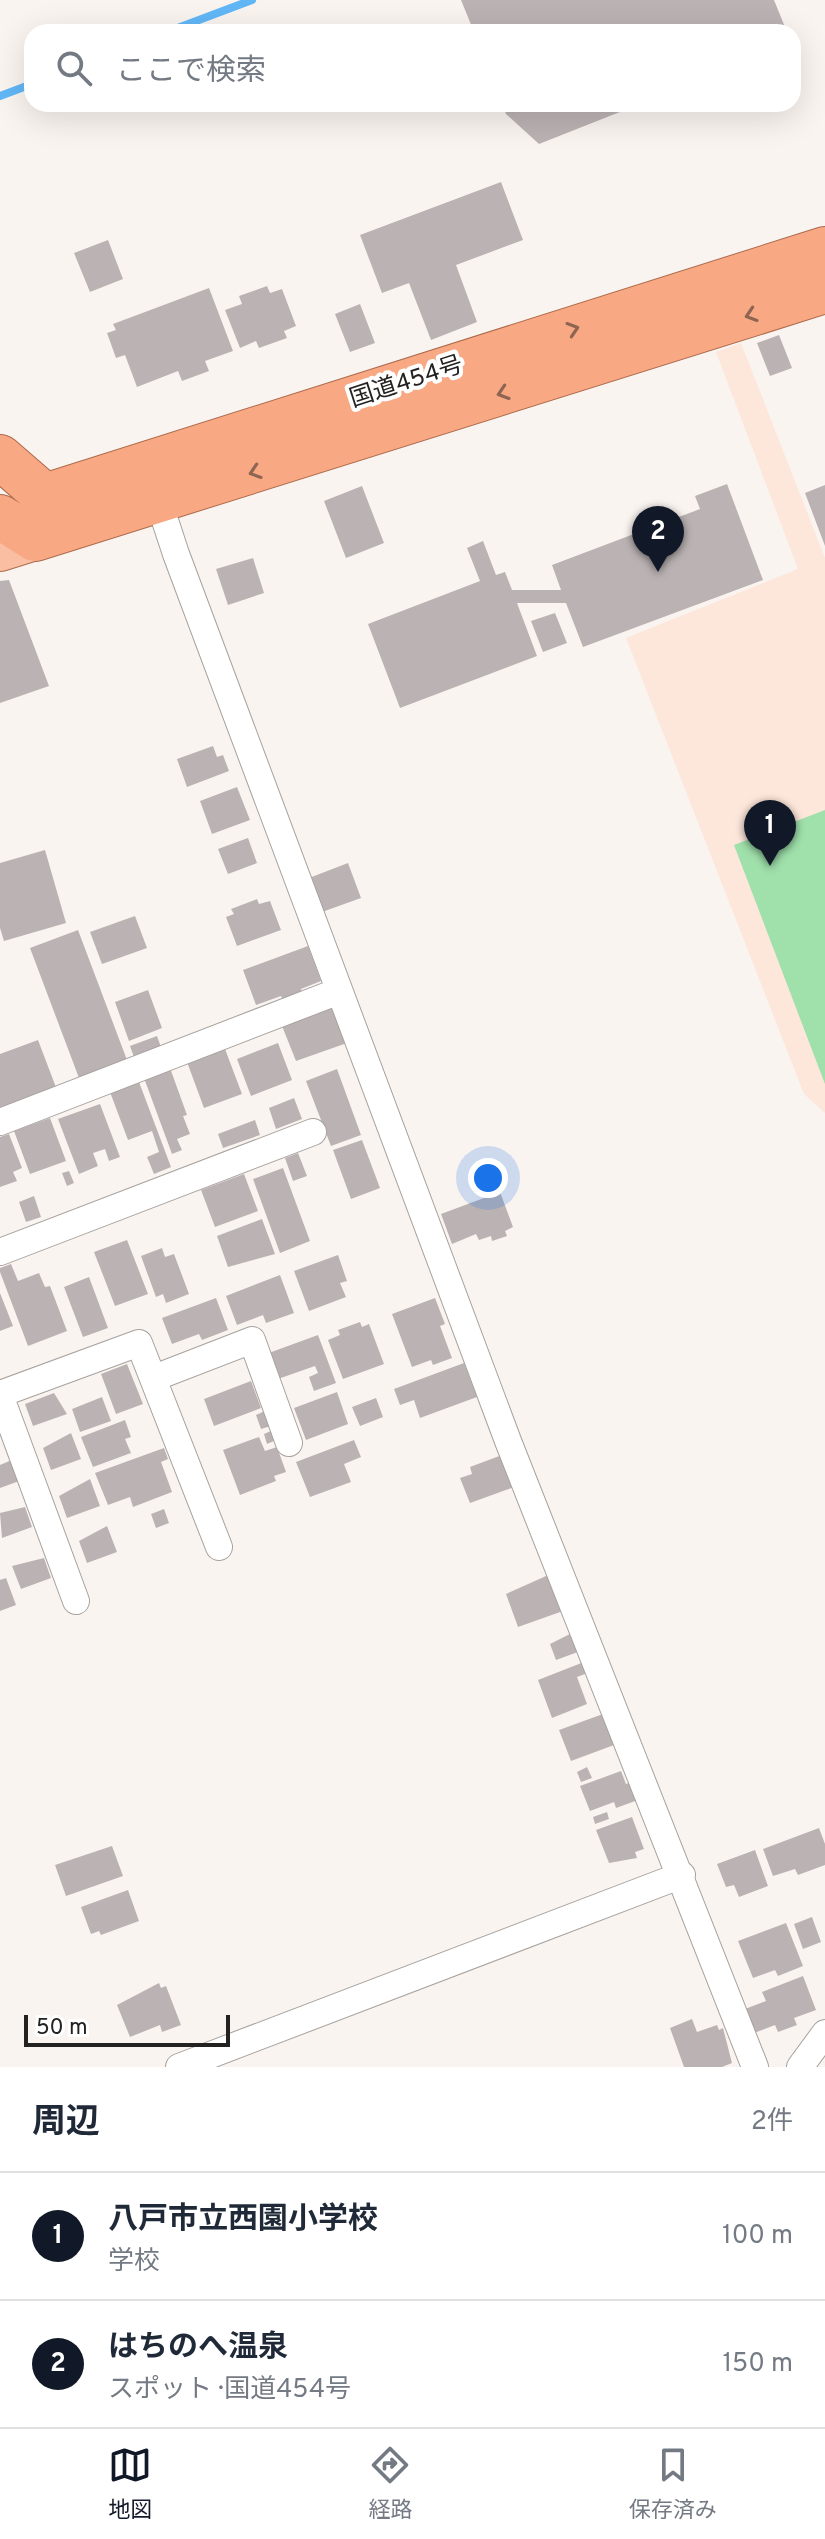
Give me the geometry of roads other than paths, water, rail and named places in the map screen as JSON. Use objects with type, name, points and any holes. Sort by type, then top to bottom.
[{"type":"highway","name":"国道454号","points":[[12,535],[825,249]]},
{"type":"highway","name":"国道454号","points":[[45,496],[153,483],[825,291]]},
{"type":"highway","points":[[0,457],[45,496]]},
{"type":"main road","points":[[0,510],[45,496]]},
{"type":"main road","points":[[12,535],[45,496]]},
{"type":"street","points":[[153,483],[508,1441],[682,1875],[755,2067]]},
{"type":"street","points":[[0,1122],[339,991]]},
{"type":"street","points":[[0,1252],[313,1132]]},
{"type":"street","points":[[154,1378],[252,1340],[289,1443]]},
{"type":"street","points":[[76,1601],[0,1394],[139,1343],[219,1547]]},
{"type":"street","points":[[179,2067],[682,1875]]},
{"type":"street","points":[[800,2067],[825,2033]]},
{"type":"waterway","points":[[188,24],[252,0]]},
{"type":"waterway","points":[[0,96],[24,87]]},
{"type":"place","name":"はちのへ温泉","points":[[658,572]]},
{"type":"place","name":"八戸市立西園小学校","points":[[770,866]]}]
